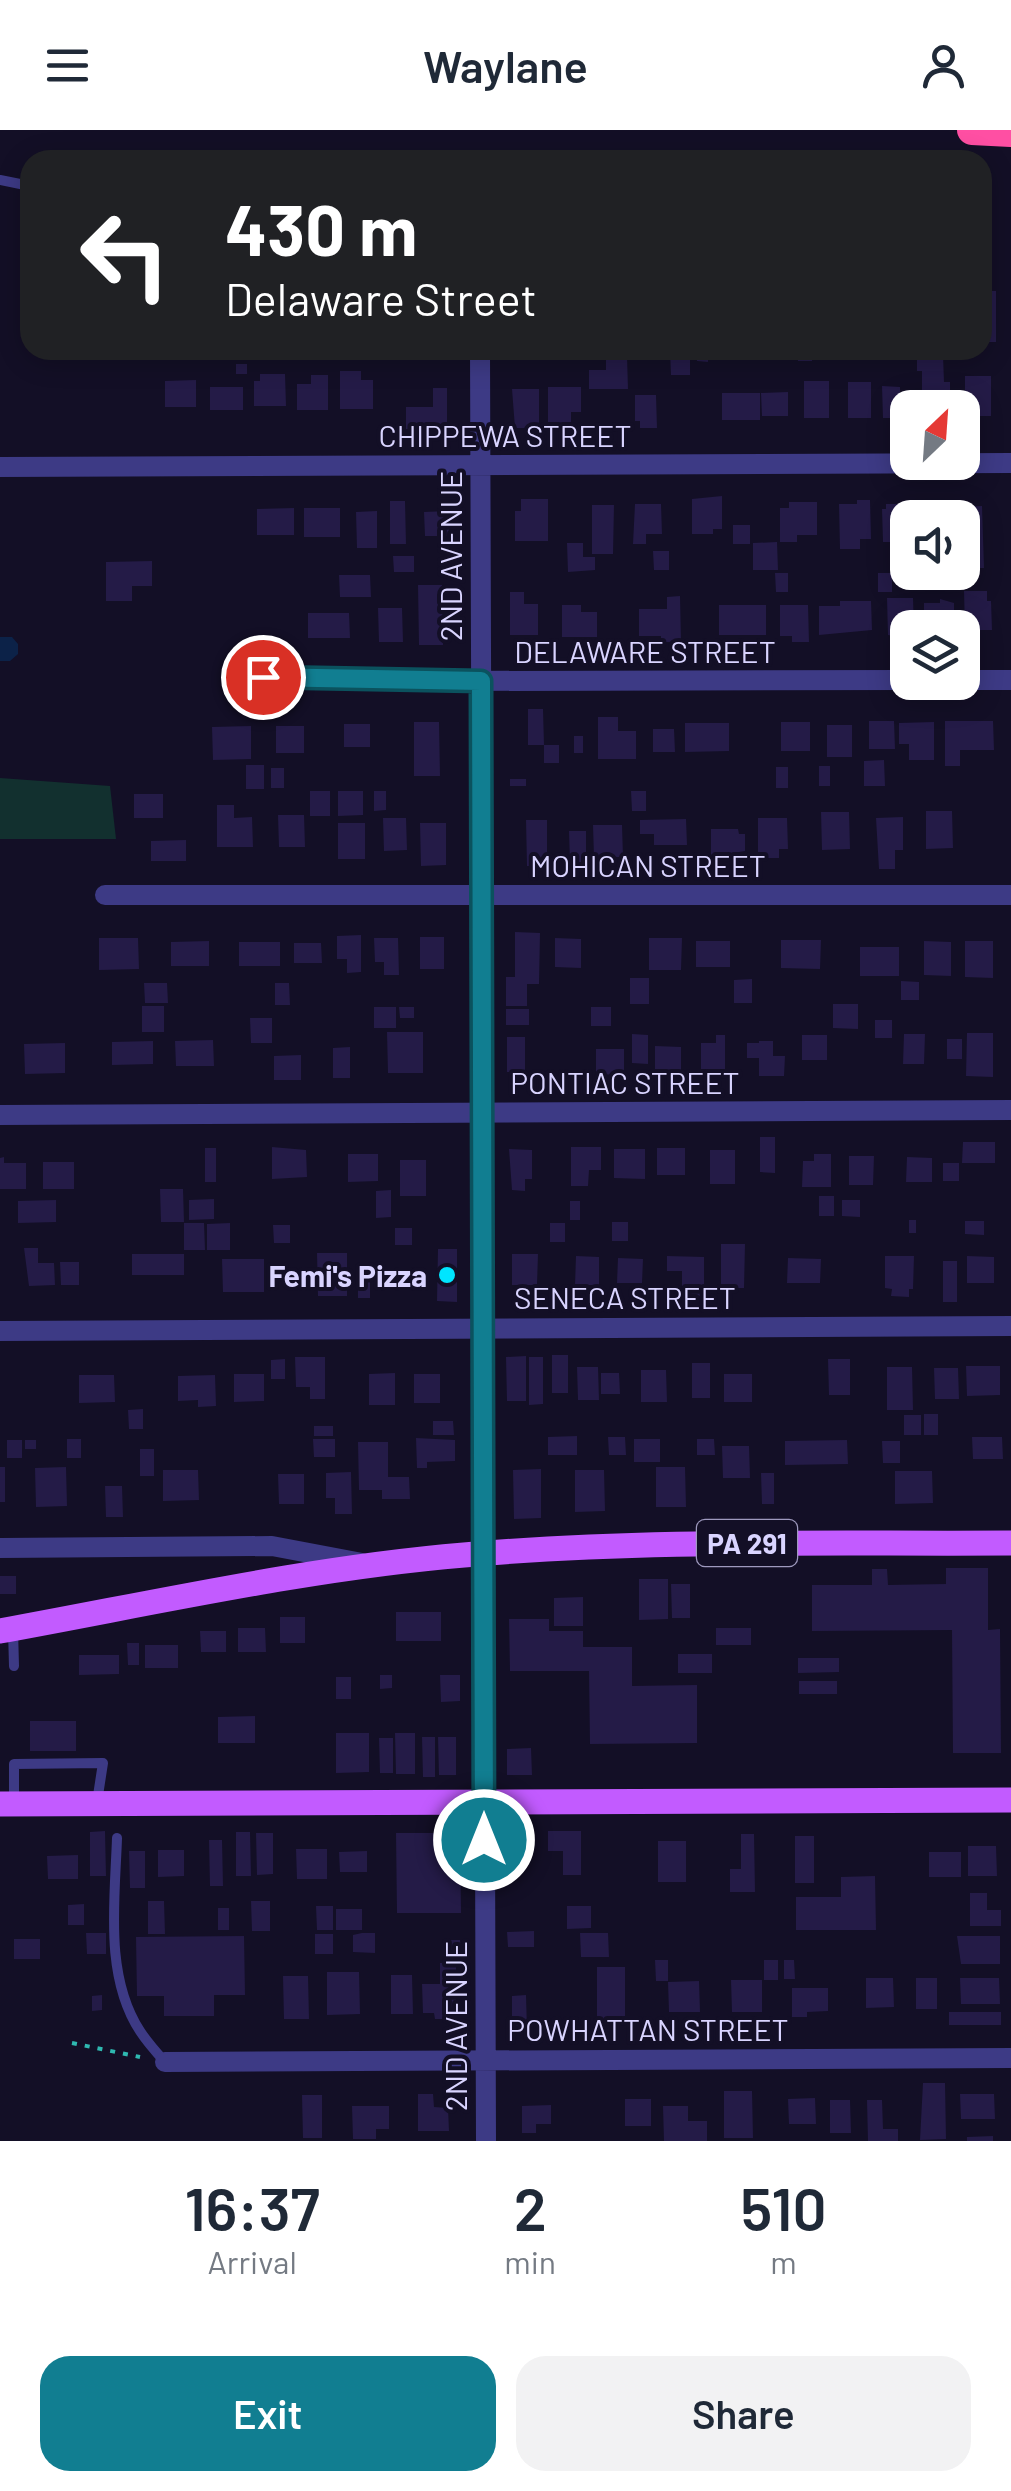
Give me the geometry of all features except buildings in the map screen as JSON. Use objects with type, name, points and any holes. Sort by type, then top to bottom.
[{"type":"highway","points":[[972,130],[1011,132]]},
{"type":"main road","name":"PA 291","points":[[7,1630],[377,1566],[483,1553],[636,1544],[1011,1543]]},
{"type":"main road","points":[[7,1804],[1011,1800]]},
{"type":"street","name":"2ND AVENUE","points":[[480,360],[486,2141]]},
{"type":"street","name":"CHIPPEWA STREET","points":[[0,467],[1011,463]]},
{"type":"street","name":"DELAWARE STREET","points":[[263,677],[890,680]]},
{"type":"street","points":[[980,680],[1011,680]]},
{"type":"street","name":"MOHICAN STREET","points":[[105,895],[1011,894]]},
{"type":"street","name":"PONTIAC STREET","points":[[0,1115],[1011,1110]]},
{"type":"street","name":"SENECA STREET","points":[[0,1330],[1011,1326]]},
{"type":"street","points":[[0,1548],[272,1546],[377,1566]]},
{"type":"street","name":"POWHATTAN STREET","points":[[164,2062],[1011,2058]]},
{"type":"lane","points":[[7,1630],[14,1666]]},
{"type":"lane","points":[[7,1804],[14,1764],[103,1763],[98,1804]]},
{"type":"lane","points":[[116,1838],[114,1944],[125,2001],[139,2031],[164,2062]]},
{"type":"path","points":[[72,2043],[164,2062]]},
{"type":"green space","points":[[0,778],[110,786],[116,839],[0,839]]},
{"type":"water","points":[[0,637],[12,637],[18,644],[18,654],[10,661],[0,661]]},
{"type":"place","name":"Femi's Pizza","points":[[447,1275]]},
{"type":"route","points":[[263,677],[481,681],[484,1840]]}]
